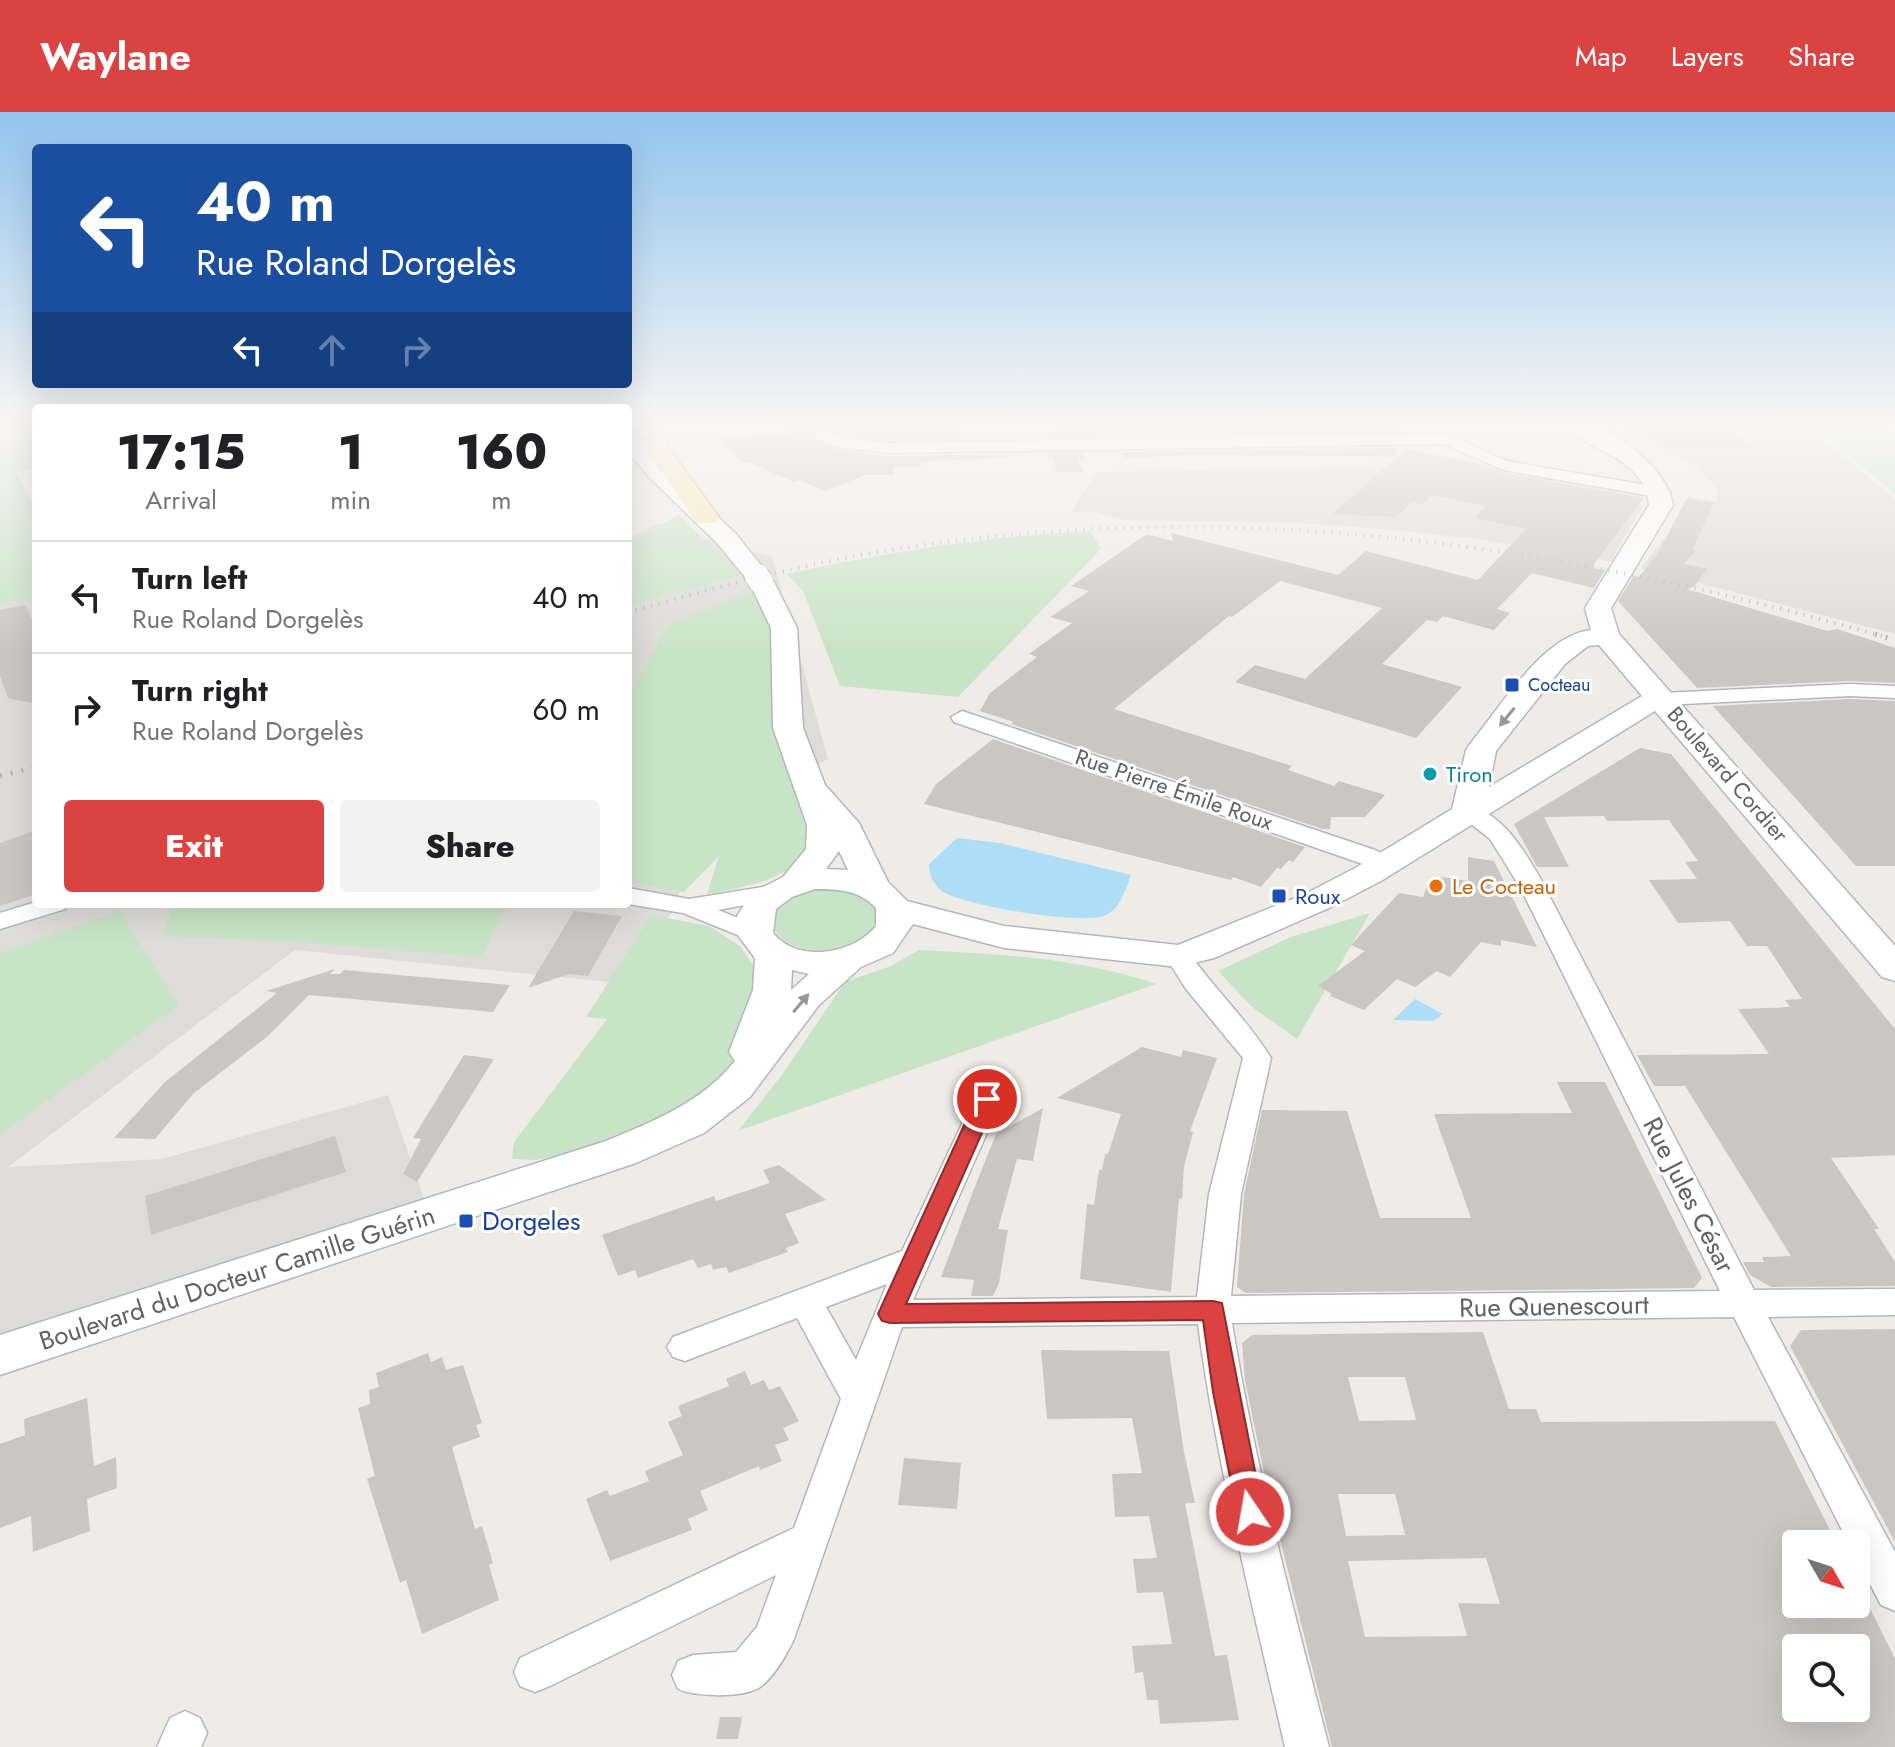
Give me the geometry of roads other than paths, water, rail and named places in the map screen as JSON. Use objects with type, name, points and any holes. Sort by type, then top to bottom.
[{"type":"main road","points":[[682,499],[706,517]]},
{"type":"main road","points":[[687,499],[706,517]]},
{"type":"main road","points":[[693,499],[759,579],[784,628],[788,728],[823,825],[823,850],[784,888],[760,905],[753,919],[765,944],[772,990],[736,1087]]},
{"type":"main road","points":[[1468,812],[1481,750],[1555,658],[1580,639],[1606,636],[1598,608],[1622,572],[1662,499]]},
{"type":"main road","name":"Boulevard Cordier","points":[[1606,636],[1691,730],[1895,969]]},
{"type":"main road","name":"Boulevard du Docteur Camille Guérin","points":[[0,1355],[621,1152],[689,1123],[736,1087],[806,996],[862,954],[926,938],[1004,937],[1178,956],[1201,950],[1317,901],[1386,864],[1648,703],[1663,699]]},
{"type":"main road","points":[[1611,728],[1691,730]]},
{"type":"main road","points":[[765,944],[796,962],[820,964],[862,954],[891,935],[896,922],[847,830],[809,783]]},
{"type":"main road","points":[[784,888],[836,879],[884,899]]},
{"type":"main road","name":"Boulevard du Docteur Camille Guérin","points":[[884,899],[1004,937]]},
{"type":"street","points":[[1663,699],[1850,690],[1895,692]]},
{"type":"street","name":"Rue Pierre Émile Roux","points":[[962,717],[1386,864]]},
{"type":"street","name":"Rue Jules César","points":[[1468,812],[1486,820],[1512,850],[1533,887],[1744,1304],[1895,1592]]},
{"type":"street","points":[[689,907],[784,888]]},
{"type":"street","points":[[632,897],[689,907],[765,944]]},
{"type":"street","points":[[0,921],[43,908]]},
{"type":"street","points":[[1178,956],[1185,972],[1247,1038],[1257,1058],[1225,1194],[1213,1310],[1225,1392],[1250,1512],[1307,1747]]},
{"type":"street","points":[[693,1675],[746,1672],[773,1639],[890,1314],[987,1099]]},
{"type":"street","points":[[685,1347],[916,1259]]},
{"type":"street","points":[[805,1301],[859,1398]]},
{"type":"street","name":"Rue Quenescourt","points":[[890,1314],[1895,1302]]},
{"type":"street","points":[[535,1672],[808,1540]]},
{"type":"water","points":[[957,838],[1000,843],[1131,875],[1119,903],[1106,915],[1074,918],[1002,909],[947,894],[934,882],[929,864]]},
{"type":"water","points":[[1415,999],[1443,1014],[1433,1021],[1393,1020]]},
{"type":"railway","points":[[632,611],[794,569],[896,549],[1022,534],[1147,527],[1271,529],[1394,538],[1516,554],[1638,576],[1879,635]]},
{"type":"railway","points":[[1875,634],[1879,635]]},
{"type":"railway","points":[[1879,635],[1895,640]]},
{"type":"railway","points":[[0,776],[32,768]]},
{"type":"place","name":"Cocteau","points":[[1512,685]]},
{"type":"place","name":"Tiron","points":[[1430,774]]},
{"type":"place","name":"Le Cocteau","points":[[1436,886]]},
{"type":"place","name":"Roux","points":[[1279,896]]},
{"type":"place","name":"Dorgeles","points":[[466,1221]]}]
